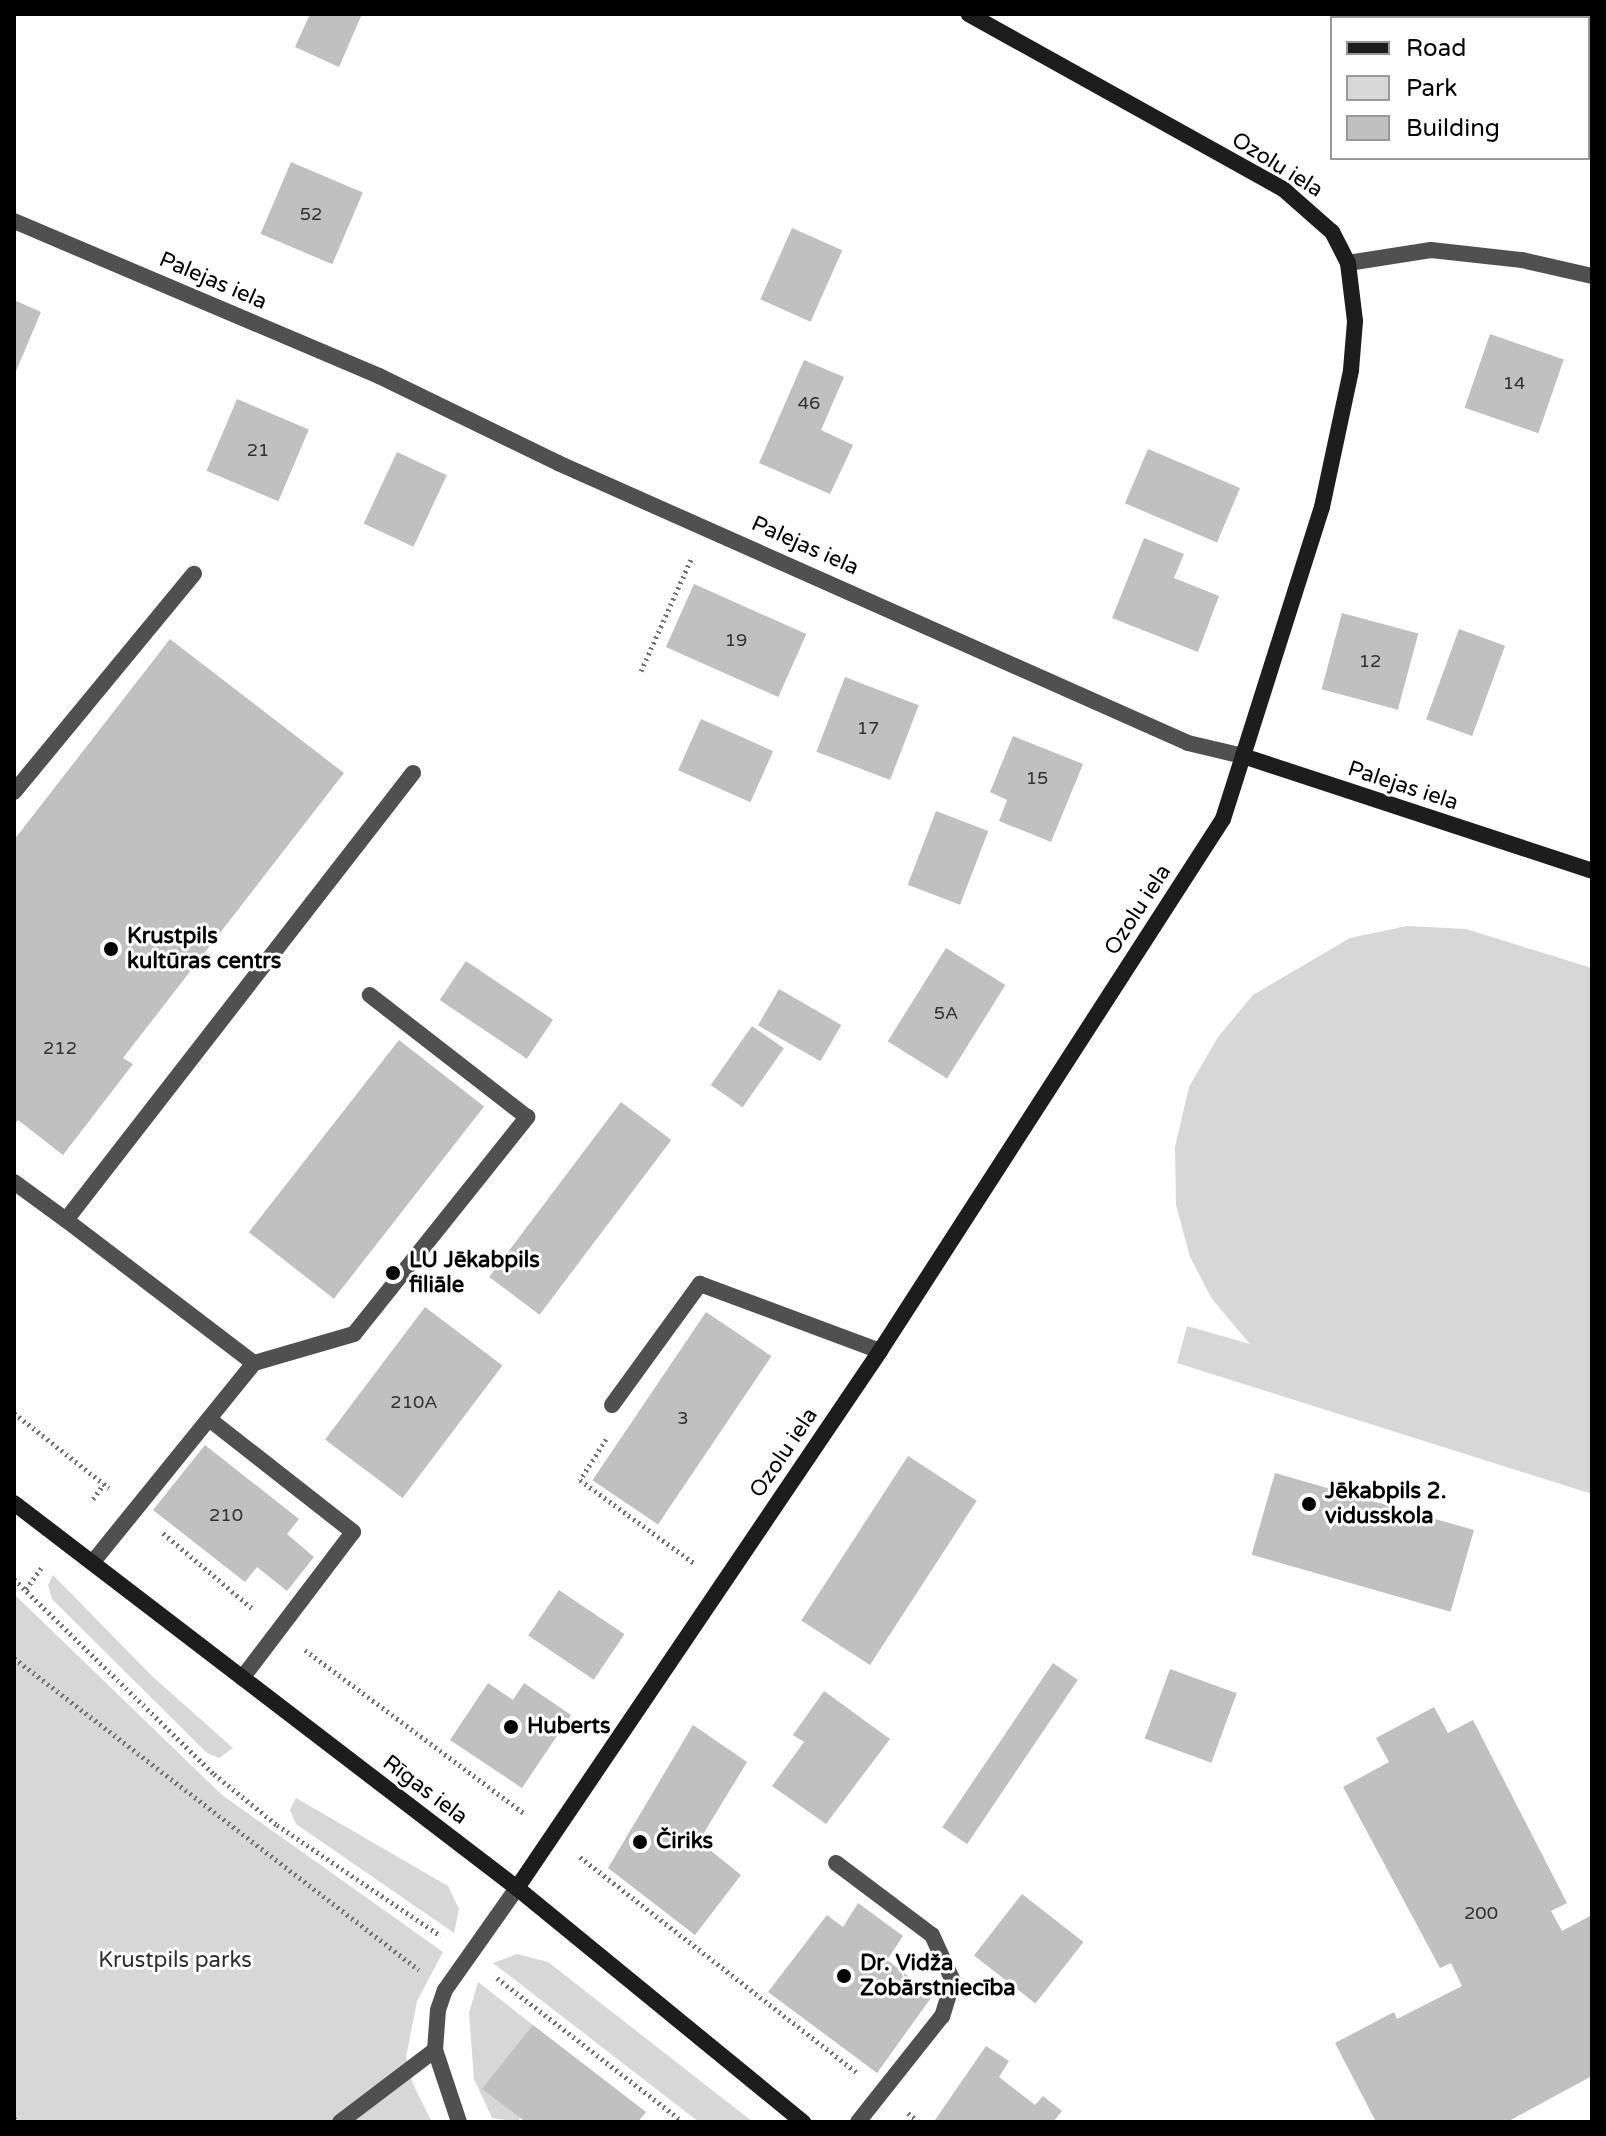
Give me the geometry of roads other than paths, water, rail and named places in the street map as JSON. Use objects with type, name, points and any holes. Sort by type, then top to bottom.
[{"type":"street","name":"Ozolu iela","points":[[517,1888],[880,1351],[1223,819],[1322,507],[1351,370],[1355,321],[1348,263],[1332,232],[1283,189],[968,14]]},
{"type":"street","name":"Palejas iela","points":[[14,221],[379,376],[558,463],[1188,743],[1243,756],[1592,871]]},
{"type":"street","points":[[1348,263],[1385,253],[1446,251],[1522,260],[1592,276]]},
{"type":"street","points":[[14,792],[194,574]]},
{"type":"street","points":[[66,1220],[413,773]]},
{"type":"street","points":[[92,1563],[254,1363],[354,1334],[527,1117],[370,995]]},
{"type":"street","points":[[14,1182],[254,1363]]},
{"type":"street","points":[[612,1405],[700,1284],[880,1351]]},
{"type":"street","points":[[209,1419],[353,1532],[242,1678]]},
{"type":"street","name":"Rīgas iela","points":[[14,1503],[517,1888],[803,2122]]},
{"type":"street","points":[[836,1863],[932,1935],[953,1981],[942,2016],[858,2122]]},
{"type":"street","points":[[459,2122],[435,2050],[438,2010],[445,1990],[517,1888]]},
{"type":"street","points":[[340,2122],[435,2050]]},
{"type":"place","name":"Krustpils kultūras centrs","points":[[111,949]]},
{"type":"place","name":"LU Jēkabpils filiāle","points":[[393,1273]]},
{"type":"place","name":"Jēkabpils 2. vidusskola","points":[[1309,1504]]},
{"type":"place","name":"Huberts","points":[[511,1727]]},
{"type":"place","name":"Čiriks","points":[[640,1842]]},
{"type":"place","name":"Dr. Vidža Zobārstniecība","points":[[844,1976]]},
{"type":"park label","name":"Krustpils parks","points":[[175,1961]]}]
